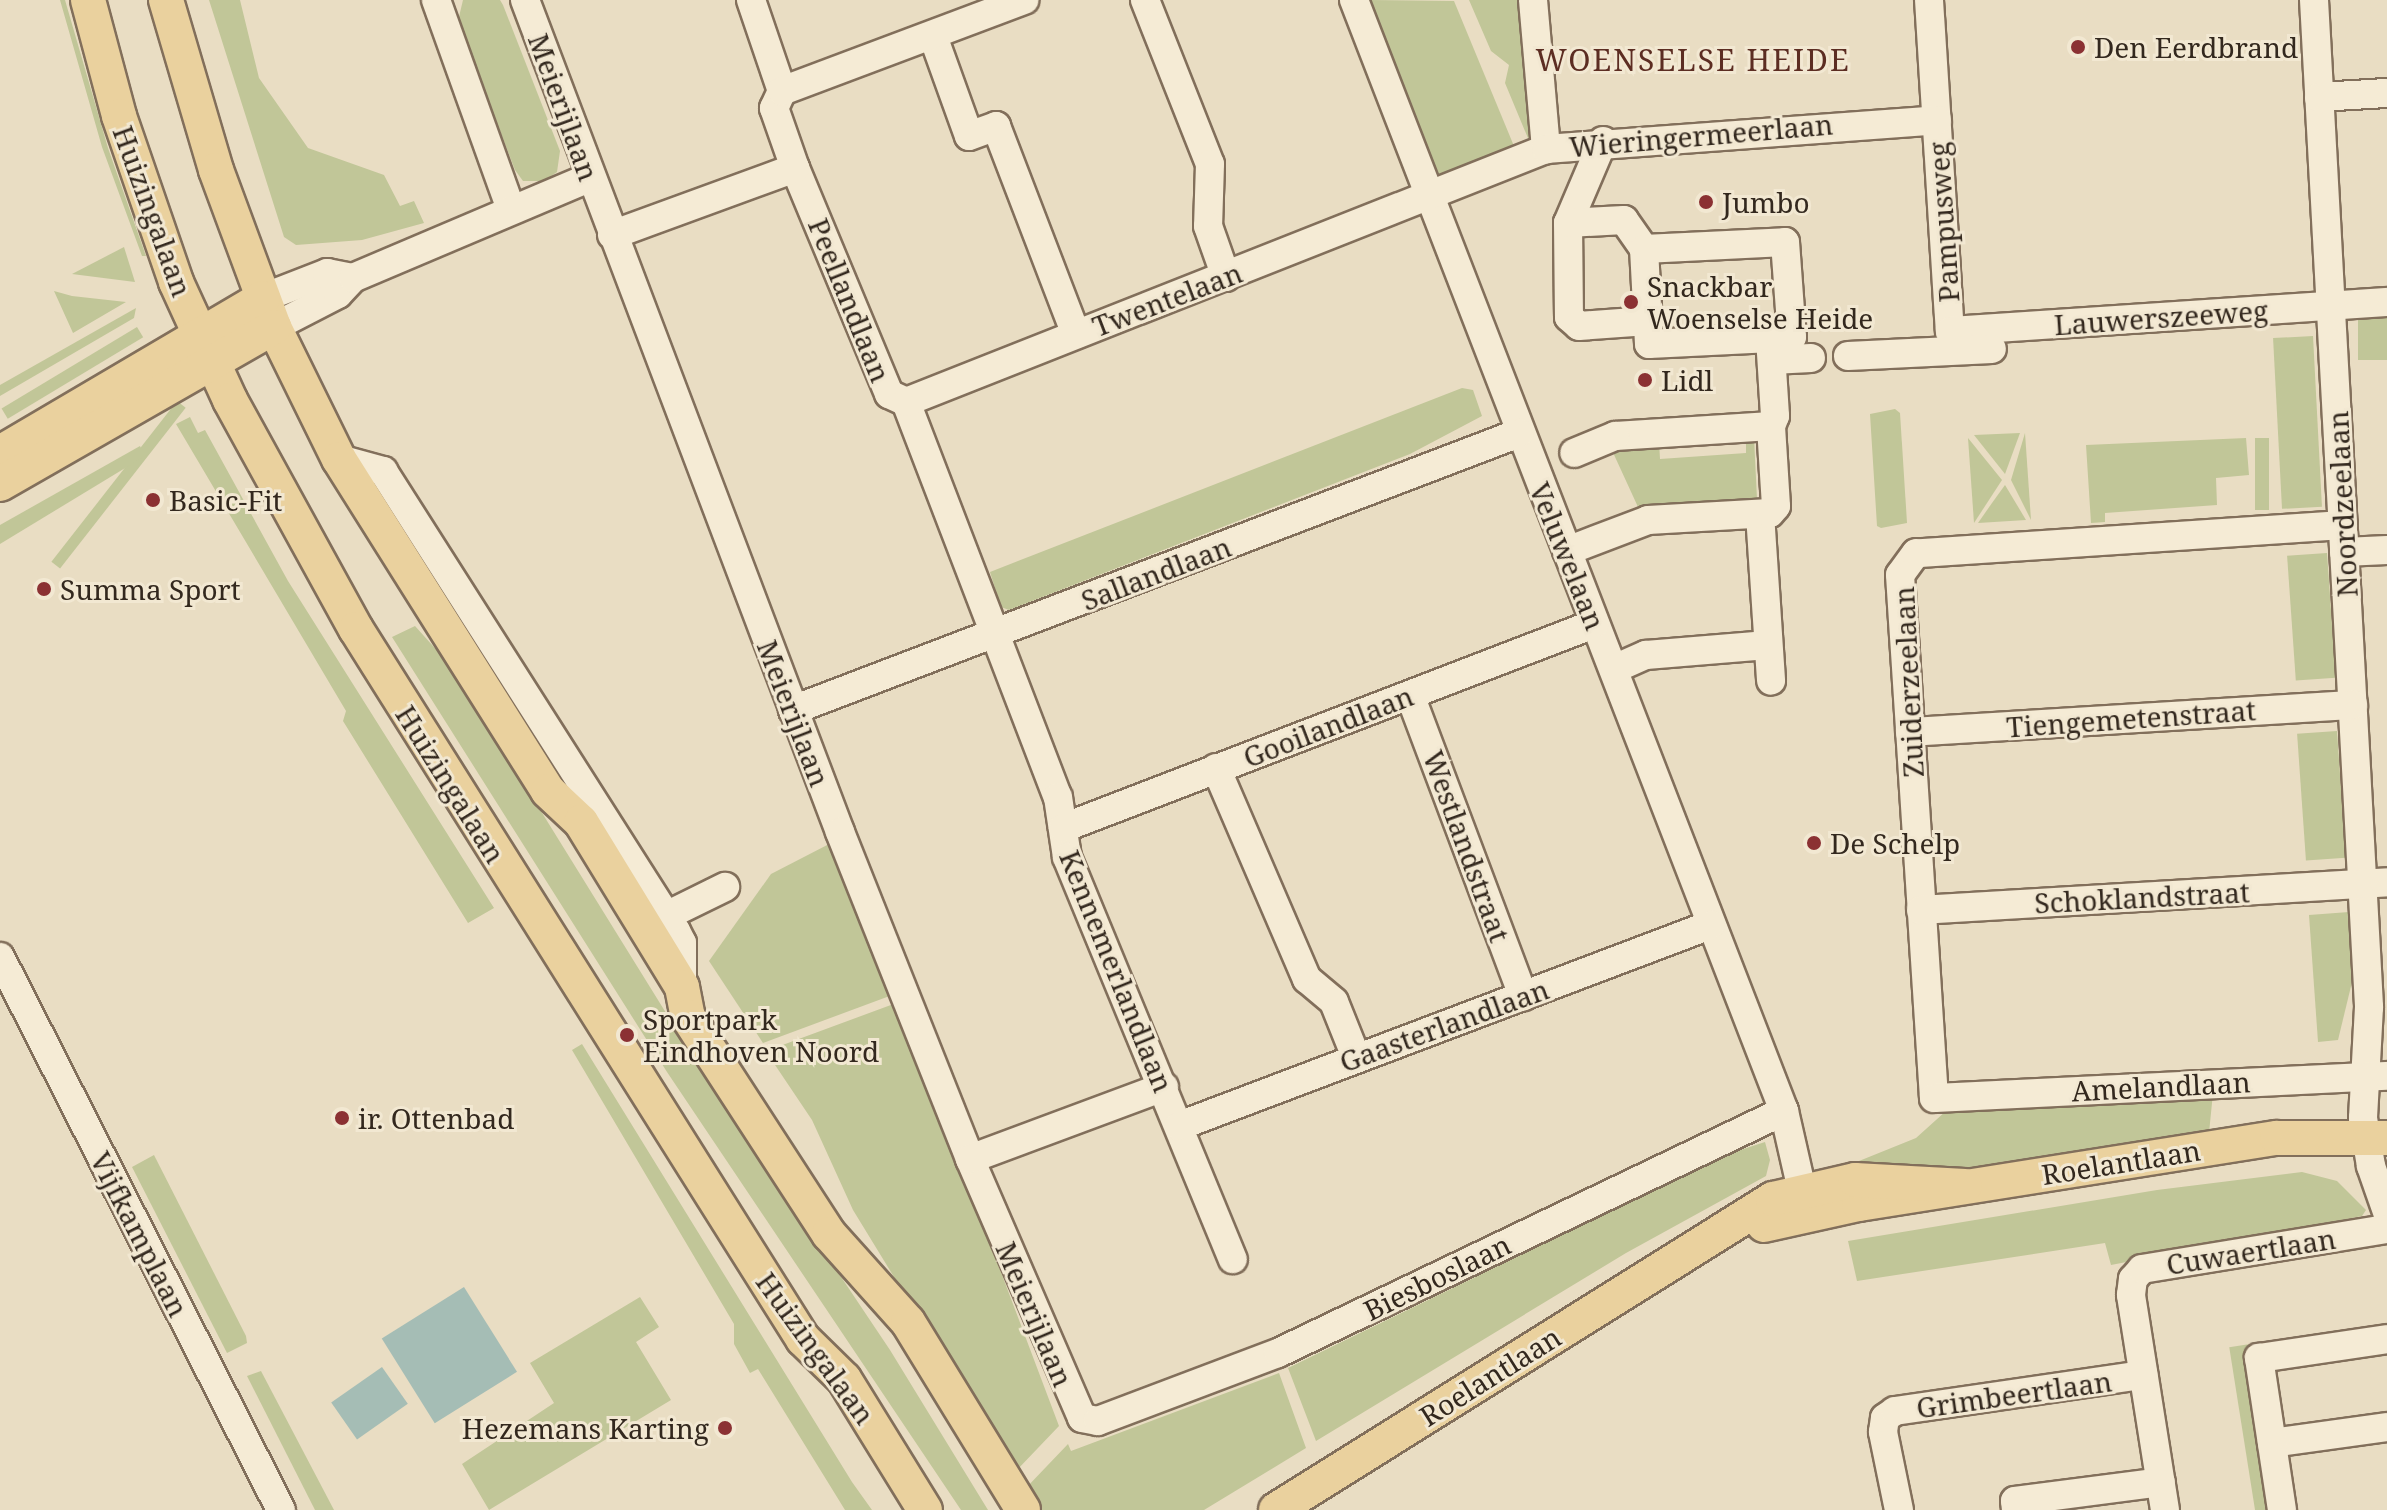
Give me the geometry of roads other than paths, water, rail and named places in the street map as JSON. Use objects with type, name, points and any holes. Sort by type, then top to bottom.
[{"type":"main road","name":"Huizingalaan","points":[[88,0],[129,144],[206,351],[356,629],[523,901],[803,1339],[844,1379],[925,1510]]},
{"type":"main road","points":[[166,0],[216,170],[269,312],[339,459],[548,791],[581,822],[682,987],[688,1017],[820,1221],[908,1322],[1023,1510]]},
{"type":"main road","points":[[0,484],[269,312]]},
{"type":"main road","points":[[0,453],[206,351]]},
{"type":"main road","name":"Roelantlaan","points":[[1276,1510],[1706,1243],[1813,1196],[1965,1186],[2277,1138],[2378,1105]]},
{"type":"street","points":[[436,0],[511,210]]},
{"type":"street","name":"Meierijlaan","points":[[525,0],[589,178],[793,710],[832,836],[1082,1418]]},
{"type":"street","name":"Peellandlaan","points":[[751,0],[782,91],[774,108],[795,168],[889,394],[906,402],[995,635]]},
{"type":"street","points":[[782,91],[1024,0]]},
{"type":"street","points":[[1145,0],[1210,164],[1208,226],[1226,277]]},
{"type":"street","name":"Veluwelaan","points":[[1354,0],[1710,925],[1784,1111],[1804,1138],[1813,1196]]},
{"type":"street","points":[[1533,0],[1546,149]]},
{"type":"street","points":[[1929,0],[1937,120]]},
{"type":"street","name":"Noordzeelaan","points":[[2314,0],[2353,705],[2375,882],[2369,1007],[2378,1105]]},
{"type":"street","points":[[933,36],[956,110],[969,136],[996,126],[1076,334]]},
{"type":"street","points":[[2319,97],[2387,93]]},
{"type":"street","name":"Wieringermeerlaan","points":[[1427,195],[1546,149],[1603,141],[1937,120]]},
{"type":"street","name":"Pampusweg","points":[[1937,120],[1950,331],[1992,338]]},
{"type":"street","points":[[1603,141],[1568,223],[1569,317],[1579,326],[1648,321]]},
{"type":"street","points":[[612,235],[795,168]]},
{"type":"street","points":[[269,312],[327,273],[353,278],[589,178]]},
{"type":"street","name":"Twentelaan","points":[[906,402],[1427,195]]},
{"type":"street","points":[[1568,223],[1624,220],[1644,249],[1649,344],[1771,349],[1811,358]]},
{"type":"street","points":[[1644,249],[1785,242],[1792,337],[1771,349]]},
{"type":"street","name":"Lauwerszeeweg","points":[[1992,338],[2387,302]]},
{"type":"street","points":[[1848,356],[1992,338]]},
{"type":"street","points":[[1567,551],[1648,520],[1760,514],[1776,506],[1771,426],[1775,416],[1771,349]]},
{"type":"street","points":[[1574,453],[1615,436],[1771,426]]},
{"type":"street","name":"Sallandlaan","points":[[793,710],[1519,433]]},
{"type":"street","points":[[339,459],[383,471],[682,943],[682,987]]},
{"type":"street","points":[[1760,514],[1771,681]]},
{"type":"street","points":[[2344,539],[2387,550]]},
{"type":"street","name":"Zuiderzeelaan","points":[[1934,1098],[1900,575],[1916,553],[2344,539]]},
{"type":"street","name":"Gooilandlaan","points":[[1063,828],[1594,624]]},
{"type":"street","name":"Kennemerlandlaan","points":[[995,635],[1058,797],[1067,857],[1233,1259]]},
{"type":"street","points":[[1614,669],[1646,655],[1768,645]]},
{"type":"street","name":"Westlandstraat","points":[[1410,695],[1523,996]]},
{"type":"street","name":"Tiengemetenstraat","points":[[1910,732],[2353,705]]},
{"type":"street","points":[[1216,768],[1307,979],[1334,1002],[1356,1057]]},
{"type":"street","name":"Schoklandstraat","points":[[1921,910],[2375,882]]},
{"type":"street","points":[[666,916],[725,887]]},
{"type":"street","name":"Gaasterlandlaan","points":[[1179,1126],[1710,925]]},
{"type":"street","name":"Vijfkamplaan","points":[[0,957],[281,1510]]},
{"type":"street","points":[[970,1159],[1164,1087]]},
{"type":"street","name":"Amelandlaan","points":[[1934,1098],[2378,1105]]},
{"type":"street","points":[[2378,1105],[2387,1209]]},
{"type":"street","name":"Biesboslaan","points":[[1082,1418],[1098,1421],[1278,1353],[1784,1111]]},
{"type":"street","name":"Cuwaertlaan","points":[[2165,1510],[2131,1295],[2133,1279],[2142,1269],[2387,1229]]},
{"type":"street","points":[[2282,1510],[2259,1358],[2387,1339]]},
{"type":"street","name":"Grimbeertlaan","points":[[1899,1510],[1883,1432],[1885,1418],[1895,1411],[2143,1375]]},
{"type":"street","points":[[2272,1443],[2387,1427]]},
{"type":"street","points":[[2016,1510],[2015,1501],[2161,1482]]},
{"type":"water","points":[[464,1287],[517,1372],[435,1423],[382,1338]]},
{"type":"water","points":[[382,1367],[408,1404],[357,1439],[331,1403]]},
{"type":"place","name":"Den Eerdbrand","points":[[2078,47]]},
{"type":"place","name":"Jumbo","points":[[1706,202]]},
{"type":"place","name":"Snackbar Woenselse Heide","points":[[1631,302]]},
{"type":"place","name":"Lidl","points":[[1645,380]]},
{"type":"place","name":"Basic-Fit","points":[[153,500]]},
{"type":"place","name":"Summa Sport","points":[[44,589]]},
{"type":"place","name":"De Schelp","points":[[1814,843]]},
{"type":"place","name":"Sportpark Eindhoven Noord","points":[[627,1035]]},
{"type":"place","name":"ir. Ottenbad","points":[[342,1118]]},
{"type":"place","name":"Hezemans Karting","points":[[725,1428]]},
{"type":"district","name":"WOENSELSE HEIDE","points":[[1693,60]]}]
